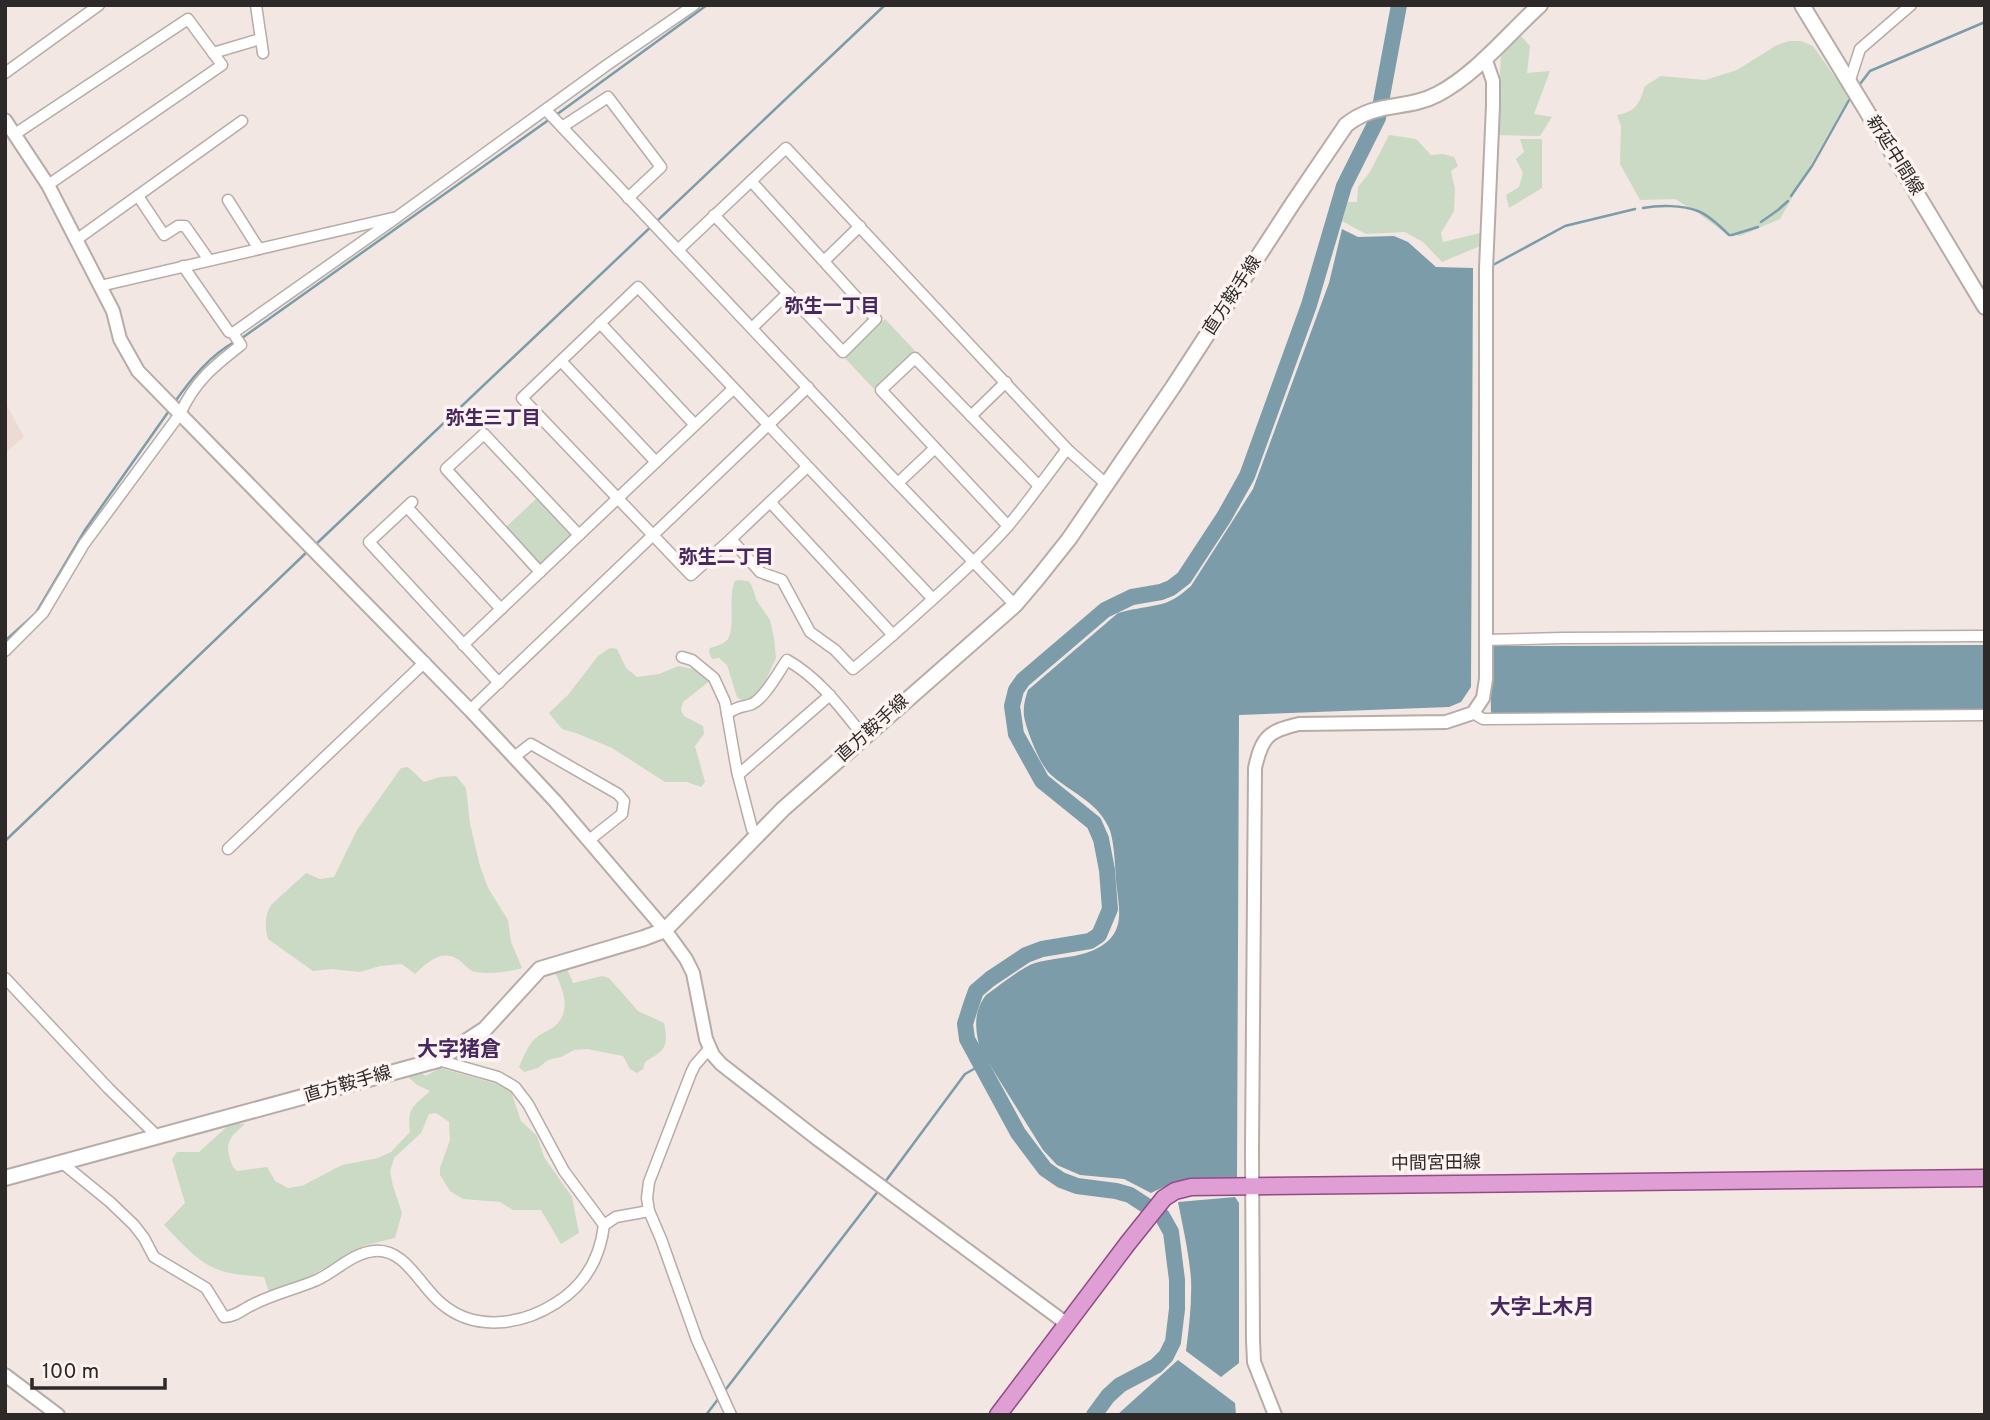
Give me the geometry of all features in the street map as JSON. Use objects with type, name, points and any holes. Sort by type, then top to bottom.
[{"type":"main road","name":"直方鞍手線","points":[[5,1178],[438,1060],[485,1029],[540,969],[665,930],[783,810],[1015,605],[1038,578],[1069,539],[1186,368],[1346,125],[1372,109],[1420,101],[1454,85],[1540,5]]},
{"type":"main road","name":"新延中間線","points":[[1802,5],[1985,307]]},
{"type":"main road","name":"中間宮田線","points":[[998,1415],[1128,1243],[1164,1198],[1174,1191],[1191,1187],[1252,1185],[1985,1178]]},
{"type":"street","points":[[5,72],[99,5]]},
{"type":"street","points":[[256,5],[263,53]]},
{"type":"street","points":[[233,333],[694,5]]},
{"type":"street","points":[[1849,83],[1860,49],[1911,5]]},
{"type":"street","points":[[10,137],[188,19],[222,65],[48,185]]},
{"type":"street","points":[[213,53],[260,39]]},
{"type":"street","points":[[1275,1415],[1254,1362],[1252,1185],[1255,768],[1259,750],[1267,736],[1278,729],[1299,724],[1446,722],[1473,713],[1483,698],[1486,679],[1486,269],[1493,105],[1493,81],[1485,58]]},
{"type":"street","points":[[562,127],[608,96],[661,167],[628,198]]},
{"type":"street","points":[[546,110],[1015,605]]},
{"type":"street","points":[[5,120],[10,137],[48,185],[113,311],[120,339],[138,371],[425,662],[555,800],[665,930],[686,959],[693,974],[706,1039],[720,1064],[1067,1324]]},
{"type":"street","points":[[76,240],[242,121]]},
{"type":"street","points":[[678,250],[786,149],[1067,449],[1106,484]]},
{"type":"street","points":[[714,215],[843,352],[876,319],[751,181]]},
{"type":"street","points":[[138,196],[164,235],[178,226],[184,226],[209,260]]},
{"type":"street","points":[[228,200],[259,249]]},
{"type":"street","points":[[100,286],[397,217]]},
{"type":"street","points":[[824,261],[860,226]]},
{"type":"street","points":[[5,652],[43,613],[84,544],[180,414],[207,372],[242,345],[233,333],[229,332],[183,266]]},
{"type":"street","points":[[807,467],[691,575],[522,398],[638,287],[933,599]]},
{"type":"street","points":[[752,328],[788,293]]},
{"type":"street","points":[[600,323],[695,425]]},
{"type":"street","points":[[1008,526],[881,390],[915,358],[1038,486]]},
{"type":"street","points":[[561,361],[656,462]]},
{"type":"street","points":[[971,416],[1006,382]]},
{"type":"street","points":[[470,710],[808,387]]},
{"type":"street","points":[[463,645],[733,389]]},
{"type":"street","points":[[540,572],[446,469],[484,433],[579,535]]},
{"type":"street","points":[[898,483],[935,448]]},
{"type":"street","points":[[731,539],[760,572],[782,580],[810,632],[835,650],[853,668],[974,562],[1008,526],[1067,449]]},
{"type":"street","points":[[770,502],[893,635]]},
{"type":"street","points":[[499,683],[369,542],[409,505],[501,609]]},
{"type":"street","points":[[1486,640],[1985,636]]},
{"type":"street","points":[[682,657],[692,660],[713,678],[725,702],[738,775],[752,829],[759,834]]},
{"type":"street","points":[[727,714],[736,706],[753,704],[761,697],[787,660],[802,669],[830,695],[864,737]]},
{"type":"street","points":[[228,849],[425,662]]},
{"type":"street","points":[[738,775],[830,695]]},
{"type":"street","points":[[1473,713],[1483,719],[1985,715]]},
{"type":"street","points":[[514,757],[531,744],[618,794],[624,801],[622,814],[588,841]]},
{"type":"street","points":[[5,978],[156,1138]]},
{"type":"street","points":[[710,1048],[691,1073],[649,1182],[647,1198],[649,1211],[662,1239],[697,1340],[731,1415]]},
{"type":"street","points":[[438,1060],[498,1077],[515,1087],[528,1104],[564,1171],[604,1225]]},
{"type":"street","points":[[61,1162],[134,1225],[154,1257],[206,1287],[224,1317],[235,1315],[254,1304],[319,1279],[361,1254],[375,1251],[390,1253],[401,1259],[444,1306],[478,1321],[507,1323],[542,1312],[570,1295],[587,1276],[596,1259],[604,1225],[616,1217],[649,1211]]},
{"type":"street","points":[[5,1375],[58,1415]]},
{"type":"shaded area","points":[[5,402],[24,437],[5,453]]},
{"type":"green space","points":[[1520,35],[1530,46],[1527,73],[1550,71],[1534,114],[1552,117],[1540,136],[1497,135],[1501,54]]},
{"type":"green space","points":[[1801,41],[1813,46],[1849,97],[1780,219],[1740,236],[1724,232],[1675,199],[1640,200],[1620,164],[1621,126],[1617,115],[1633,109],[1645,86],[1661,76],[1705,80],[1737,70],[1777,45]]},
{"type":"green space","points":[[1389,135],[1416,139],[1431,155],[1454,157],[1458,166],[1451,171],[1455,189],[1454,211],[1441,233],[1443,242],[1480,233],[1480,246],[1442,262],[1423,242],[1405,232],[1366,234],[1342,221],[1348,202],[1357,202],[1358,187],[1370,172]]},
{"type":"green space","points":[[1520,139],[1542,139],[1542,188],[1509,208],[1506,195],[1519,187],[1523,173],[1516,159],[1524,152]]},
{"type":"green space","points":[[885,319],[915,351],[874,389],[844,357]]},
{"type":"green space","points":[[537,498],[572,535],[540,565],[505,528]]},
{"type":"green space","points":[[738,580],[751,584],[757,601],[770,620],[776,658],[757,699],[749,701],[737,697],[727,665],[719,658],[712,659],[709,652],[710,648],[723,643],[729,637],[733,587]]},
{"type":"green space","points":[[610,648],[617,649],[626,668],[637,677],[659,674],[679,666],[700,671],[711,680],[683,702],[681,710],[684,716],[703,726],[704,734],[695,746],[705,782],[701,787],[687,782],[665,782],[612,748],[562,729],[549,713],[568,695],[598,656]]},
{"type":"green space","points":[[408,767],[424,782],[456,776],[466,788],[470,824],[480,866],[488,888],[508,920],[511,942],[522,968],[497,973],[476,972],[459,960],[440,956],[415,974],[402,964],[380,966],[360,972],[331,969],[313,971],[268,939],[266,921],[272,904],[306,873],[320,879],[334,877],[357,830],[401,768]]},
{"type":"green space","points":[[565,964],[573,983],[602,976],[609,978],[638,1011],[664,1023],[664,1047],[645,1062],[643,1069],[637,1073],[630,1069],[623,1056],[587,1049],[574,1050],[524,1072],[519,1067],[533,1041],[555,1026],[564,1013],[564,999],[554,969]]},
{"type":"green space","points":[[440,1068],[505,1086],[511,1091],[521,1121],[537,1136],[544,1157],[572,1197],[579,1233],[561,1244],[541,1210],[513,1210],[500,1202],[463,1199],[450,1191],[440,1175],[450,1140],[449,1122],[436,1113],[429,1114],[421,1133],[394,1158],[390,1172],[402,1213],[395,1238],[366,1245],[310,1276],[269,1292],[264,1277],[226,1272],[200,1260],[164,1225],[185,1203],[172,1159],[177,1152],[199,1152],[230,1124],[245,1124],[228,1145],[232,1166],[237,1171],[267,1167],[275,1181],[288,1188],[302,1186],[342,1165],[378,1158],[391,1152],[410,1132],[409,1117],[412,1108],[430,1091],[417,1085],[405,1074],[417,1071],[426,1076]]},
{"type":"water","points":[[1342,229],[1358,237],[1394,236],[1408,242],[1436,267],[1473,268],[1471,687],[1461,702],[1449,707],[1239,715],[1237,1178],[1176,1181],[1151,1193],[1124,1179],[1080,1175],[1057,1165],[1043,1150],[980,1049],[976,1021],[986,995],[1030,965],[1093,950],[1110,939],[1118,922],[1113,847],[1108,826],[1090,803],[1046,769],[1028,729],[1024,703],[1028,690],[1118,613],[1166,602],[1191,586],[1253,489],[1329,283]]},
{"type":"water","points":[[1985,645],[1985,712],[1491,713],[1490,646]]},
{"type":"water","points":[[1235,1197],[1239,1203],[1239,1363],[1221,1377],[1186,1351],[1191,1279],[1178,1202]]},
{"type":"water","points":[[1178,1360],[1235,1403],[1236,1415],[1117,1415]]},
{"type":"waterway","points":[[556,115],[707,5]]},
{"type":"waterway","points":[[314,546],[885,5]]},
{"type":"waterway","points":[[1094,1415],[1120,1385],[1156,1366],[1166,1356],[1173,1342],[1177,1280],[1171,1232],[1162,1216],[1130,1195],[1077,1186],[1061,1180],[1045,1169],[1018,1133],[967,1039],[965,1024],[976,991],[1026,955],[1042,949],[1090,941],[1099,935],[1110,909],[1107,870],[1101,839],[1094,823],[1042,781],[1016,734],[1012,706],[1016,690],[1023,680],[1105,610],[1132,597],[1171,588],[1184,578],[1247,476],[1309,305],[1344,186],[1378,118],[1399,5]]},
{"type":"waterway","points":[[1860,84],[1870,71],[1985,22]]},
{"type":"waterway","points":[[1791,196],[1812,166],[1849,100]]},
{"type":"waterway","points":[[242,338],[550,119]]},
{"type":"waterway","points":[[1761,222],[1788,201]]},
{"type":"waterway","points":[[1643,208],[1671,206],[1698,211],[1729,235],[1758,227]]},
{"type":"waterway","points":[[1493,265],[1565,226],[1635,209]]},
{"type":"waterway","points":[[174,403],[202,368],[236,341]]},
{"type":"waterway","points":[[5,641],[36,613],[85,530],[171,408]]},
{"type":"waterway","points":[[5,841],[309,550]]},
{"type":"waterway","points":[[885,1182],[965,1074],[981,1065]]},
{"type":"waterway","points":[[723,1393],[879,1190]]},
{"type":"waterway","points":[[706,1415],[719,1398]]},
{"type":"district","name":"弥生一丁目","points":[[832,307]]},
{"type":"district","name":"弥生三丁目","points":[[493,419]]},
{"type":"district","name":"弥生二丁目","points":[[726,558]]},
{"type":"district","name":"大字猪倉","points":[[459,1050]]},
{"type":"district","name":"大字上木月","points":[[1542,1308]]}]
